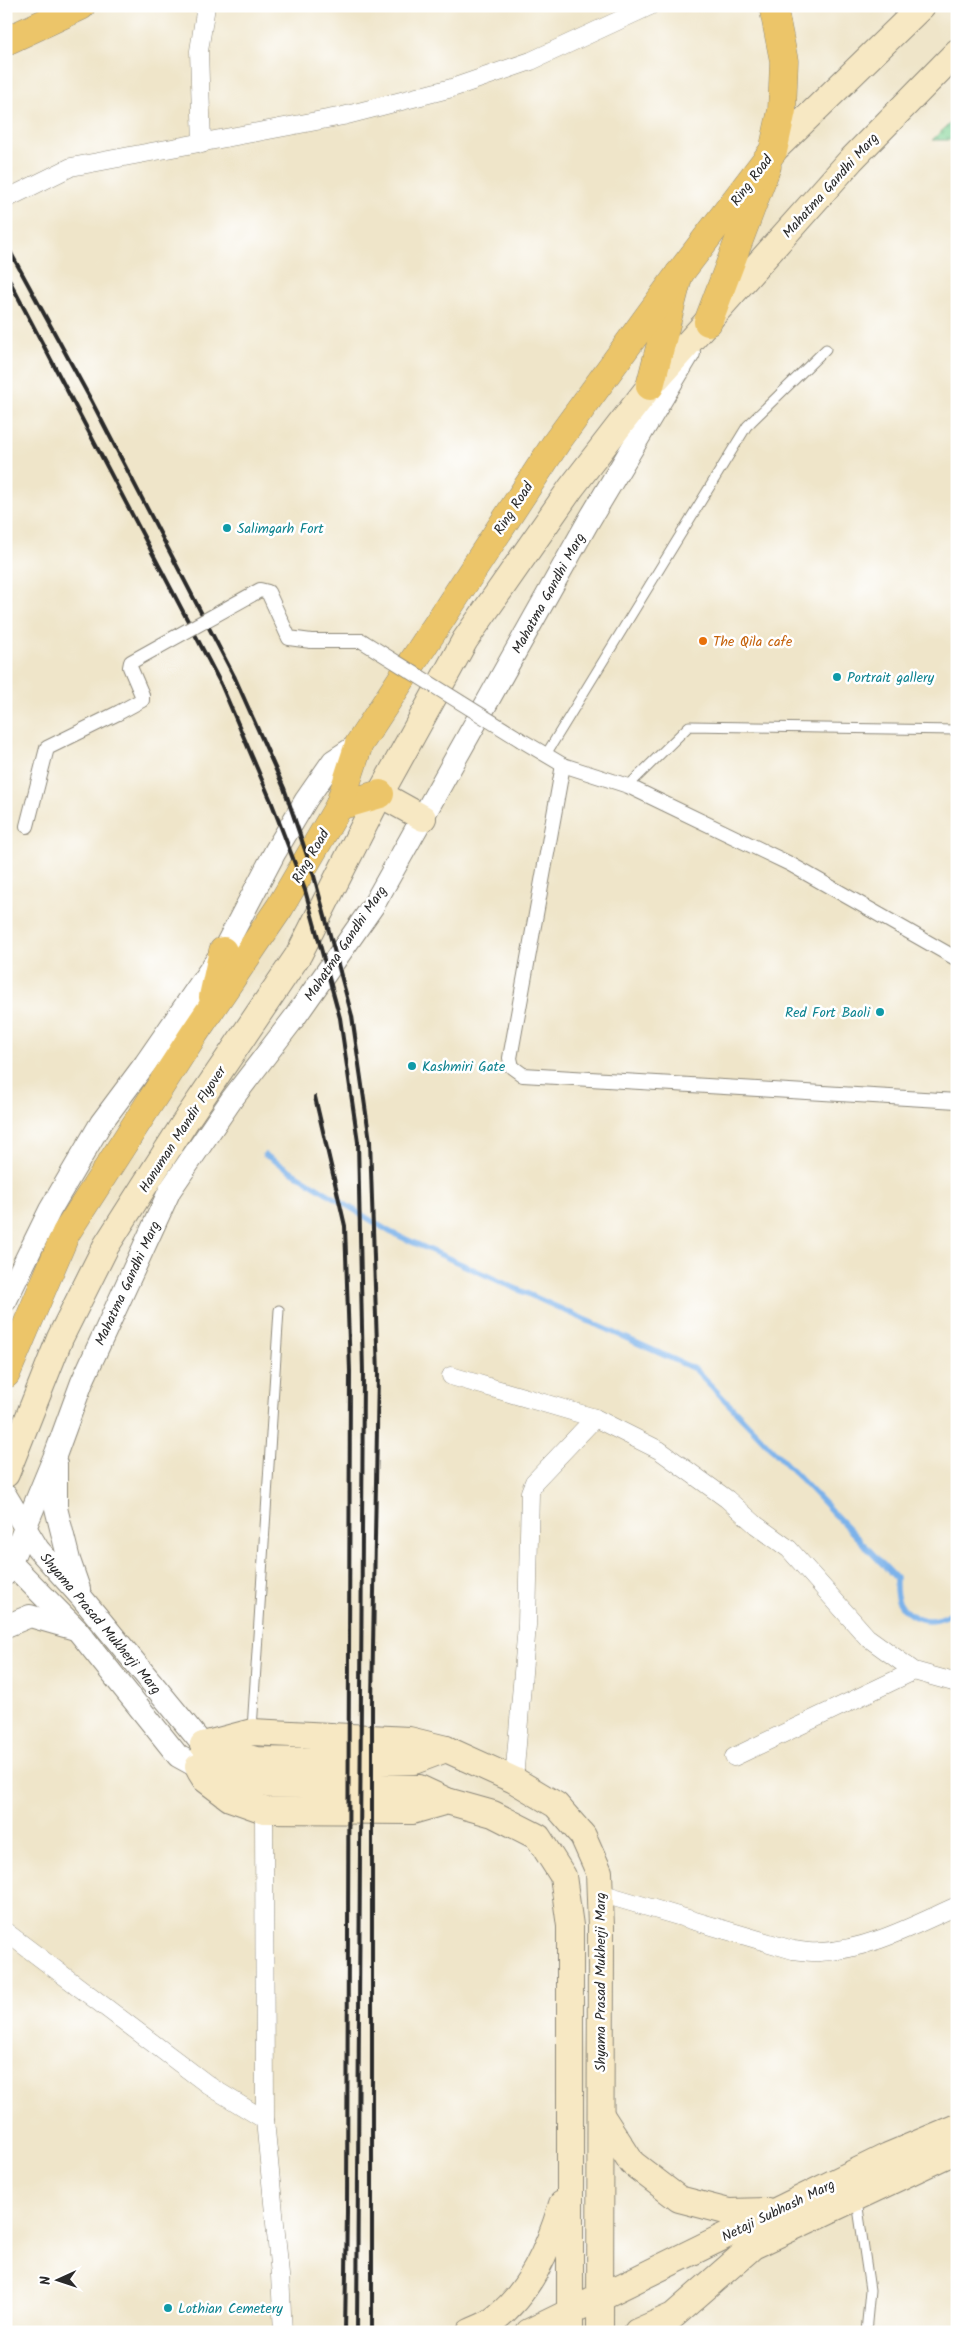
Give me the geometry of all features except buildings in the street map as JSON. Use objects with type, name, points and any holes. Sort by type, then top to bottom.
[{"type":"main road","points":[[6,41],[80,6]]},
{"type":"main road","name":"Ring Road","points":[[210,1010],[280,906],[339,806],[360,744],[556,443],[680,273],[773,151],[782,110],[784,61],[773,6]]},
{"type":"main road","points":[[708,322],[743,224],[773,151],[922,6]]},
{"type":"main road","name":"Mahatma Gandhi Marg","points":[[380,794],[465,640],[572,488],[650,386],[851,160],[957,52]]},
{"type":"main road","points":[[650,386],[680,273]]},
{"type":"main road","points":[[339,806],[380,794],[423,818]]},
{"type":"main road","name":"Hanuman Mandir Flyover","points":[[6,1474],[60,1338],[106,1246],[185,1122],[299,954],[380,794]]},
{"type":"main road","points":[[6,1374],[66,1233],[210,1010],[223,950]]},
{"type":"main road","name":"Shyama Prasad Mukherji Marg","points":[[200,1756],[252,1732],[409,1740],[446,1749],[514,1780],[556,1805],[583,1836],[599,1872],[600,1893],[600,2332]]},
{"type":"main road","name":"Shyama Prasad Mukherji Marg","points":[[200,1756],[256,1760],[414,1761],[446,1749]]},
{"type":"main road","name":"Shyama Prasad Mukherji Marg","points":[[200,1756],[239,1779],[267,1784],[419,1788],[447,1801],[493,1814],[538,1837],[563,1876],[570,1926],[570,2322]]},
{"type":"main road","name":"Shyama Prasad Mukherji Marg","points":[[200,1756],[205,1780],[230,1798],[264,1810],[412,1811],[447,1801]]},
{"type":"main road","points":[[601,2115],[632,2163],[679,2199],[729,2212],[776,2210]]},
{"type":"main road","name":"Netaji Subhash Marg","points":[[529,2332],[570,2322],[600,2297],[888,2156],[957,2127]]},
{"type":"main road","name":"Netaji Subhash Marg","points":[[637,2332],[673,2316],[754,2246],[856,2196],[957,2150]]},
{"type":"main road","points":[[470,2332],[490,2322],[527,2286],[553,2236],[570,2178]]},
{"type":"main road","points":[[674,2332],[686,2325],[754,2246]]},
{"type":"street","points":[[202,144],[199,51],[206,6]]},
{"type":"street","points":[[6,199],[71,167],[202,144],[343,116],[452,88],[531,62],[650,6]]},
{"type":"street","name":"Mahatma Gandhi Marg","points":[[8,1566],[56,1453],[82,1382],[170,1190],[232,1099],[295,1017],[373,906],[588,522],[708,322]]},
{"type":"street","points":[[27,826],[48,748],[142,700],[142,694],[130,667],[131,662],[260,590],[268,592],[289,638],[311,641],[362,640],[545,756],[563,765],[628,786],[790,864],[957,959]]},
{"type":"street","points":[[6,1300],[50,1210],[101,1123],[145,1064],[223,950],[275,852],[306,800],[334,762],[360,744]]},
{"type":"street","points":[[563,765],[510,1058],[512,1067],[523,1076],[957,1101]]},
{"type":"street","points":[[451,1376],[595,1418],[659,1450],[727,1499],[756,1525],[789,1549],[867,1637],[914,1672],[957,1683]]},
{"type":"street","points":[[514,1780],[527,1625],[530,1492],[534,1482],[595,1418]]},
{"type":"street","points":[[56,1453],[56,1508],[69,1560],[82,1598]]},
{"type":"street","name":"Shyama Prasad Mukherji Marg","points":[[6,1496],[38,1549],[82,1598],[200,1756]]},
{"type":"street","name":"Shyama Prasad Mukherji Marg","points":[[8,1566],[78,1630],[178,1756],[200,1756]]},
{"type":"street","points":[[6,1626],[30,1616],[78,1630]]},
{"type":"street","points":[[734,1757],[914,1672]]},
{"type":"street","points":[[264,1810],[264,2120],[280,2275],[283,2332]]},
{"type":"street","points":[[600,1893],[793,1950],[820,1952],[851,1947],[892,1935],[957,1906]]},
{"type":"street","points":[[6,1932],[211,2087],[264,2120]]},
{"type":"lane","points":[[545,756],[747,426],[826,349]]},
{"type":"lane","points":[[628,786],[689,726],[957,730]]},
{"type":"lane","points":[[252,1732],[279,1310]]},
{"type":"lane","points":[[856,2196],[870,2290],[866,2332]]},
{"type":"green space","points":[[957,117],[957,140],[932,140]]},
{"type":"waterway","points":[[265,1155],[390,1232],[695,1369],[896,1578],[897,1596],[904,1609],[911,1615],[919,1618],[935,1620],[951,1613],[957,1607]]},
{"type":"railway","points":[[6,244],[91,400],[235,678],[284,788],[314,876],[352,1016],[370,1141],[378,1374],[372,1702],[372,2332]]},
{"type":"railway","points":[[6,274],[221,684],[271,801],[305,890],[340,1018],[358,1142],[363,1373],[357,2332]]},
{"type":"railway","points":[[315,1097],[345,1226],[350,1371],[345,2332]]},
{"type":"place","name":"Salimgarh Fort","points":[[227,528]]},
{"type":"place","name":"The Qila cafe","points":[[703,641]]},
{"type":"place","name":"Portrait gallery","points":[[837,677]]},
{"type":"place","name":"Red Fort Baoli","points":[[880,1012]]},
{"type":"place","name":"Kashmiri Gate","points":[[412,1066]]},
{"type":"place","name":"Lothian Cemetery","points":[[168,2308]]}]
